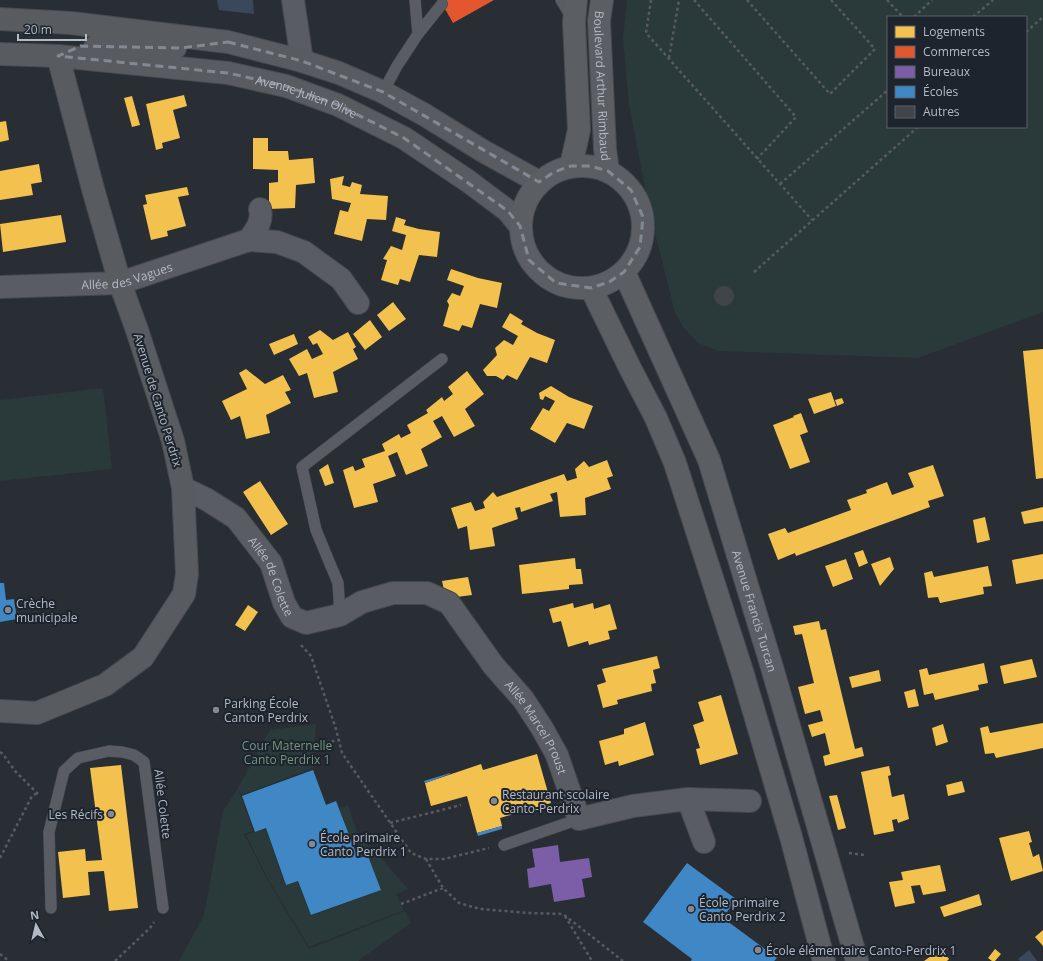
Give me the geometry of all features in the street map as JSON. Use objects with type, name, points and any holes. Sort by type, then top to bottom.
[{"type":"main road","points":[[571,166],[579,130],[574,22],[576,0]]},
{"type":"main road","name":"Boulevard Arthur Rimbaud","points":[[602,0],[598,21],[605,149],[608,171]]},
{"type":"main road","name":"Avenue Julien Olive","points":[[0,19],[71,22],[228,42],[302,61],[339,73],[383,92],[539,182]]},
{"type":"main road","name":"Avenue Julien Olive","points":[[58,56],[81,46],[181,48],[228,42]]},
{"type":"main road","name":"Avenue Julien Olive","points":[[0,54],[58,56],[228,73],[286,86],[338,105],[410,142],[468,181],[508,211],[520,226]]},
{"type":"main road","name":"Avenue de Canto Perdrix","points":[[0,711],[37,713],[105,685],[143,656],[184,594],[187,574],[183,488],[173,441],[138,330],[120,282],[93,189],[58,56]]},
{"type":"main road","points":[[571,166],[590,166],[608,171],[631,190],[643,217],[640,247],[624,272],[609,282],[591,288],[556,283],[529,260],[520,226],[525,202],[539,182],[554,172],[571,166]]},
{"type":"main road","name":"Avenue Francis Turcan","points":[[624,272],[709,460],[771,664],[857,961]]},
{"type":"main road","points":[[591,288],[656,418],[675,463],[742,671],[791,837],[824,961]]},
{"type":"street","points":[[293,0],[302,61]]},
{"type":"street","points":[[249,240],[256,230],[262,216],[260,209]]},
{"type":"street","name":"Allée des Vagues","points":[[0,287],[120,282],[249,240],[278,242],[304,252],[341,279],[358,302]]},
{"type":"street","name":"Allée de Colette","points":[[183,488],[206,499],[236,518],[271,563],[284,603],[292,617],[306,623],[340,615],[362,602],[393,594]]},
{"type":"street","name":"Allée Marcel Proust","points":[[393,594],[427,593],[449,603],[493,665],[523,699],[542,728],[557,755],[579,819]]},
{"type":"street","points":[[579,819],[633,806],[688,799],[750,802]]},
{"type":"street","points":[[688,799],[704,842]]},
{"type":"lane","points":[[415,0],[418,34]]},
{"type":"lane","points":[[561,0],[574,22]]},
{"type":"lane","points":[[383,92],[397,66],[418,34],[442,4]]},
{"type":"lane","points":[[340,615],[338,583],[316,530],[302,467],[442,359]]},
{"type":"lane","name":"Allée Colette","points":[[51,908],[49,832],[64,771],[78,758],[109,751],[134,755],[144,762],[163,908]]},
{"type":"lane","points":[[504,845],[579,819]]},
{"type":"path","points":[[651,0],[646,33],[812,220]]},
{"type":"path","points":[[669,59],[679,0]]},
{"type":"path","points":[[694,0],[796,117],[757,159]]},
{"type":"path","points":[[747,0],[830,94],[875,49],[831,0]]},
{"type":"path","points":[[888,0],[901,16]]},
{"type":"path","points":[[915,16],[932,0]]},
{"type":"path","points":[[974,16],[993,0]]},
{"type":"path","points":[[1027,31],[1043,17]]},
{"type":"path","points":[[780,184],[887,91]]},
{"type":"path","points":[[754,272],[917,128]]},
{"type":"path","points":[[311,656],[336,729],[342,753],[411,853],[426,859],[444,859],[504,845]]},
{"type":"path","points":[[314,746],[338,740]]},
{"type":"path","points":[[0,752],[37,793],[56,801]]},
{"type":"path","points":[[0,858],[32,796],[37,793]]},
{"type":"path","points":[[390,823],[461,805]]},
{"type":"path","points":[[426,859],[443,888],[459,903],[480,909],[563,914],[623,961]]},
{"type":"path","points":[[401,904],[443,888]]},
{"type":"path","points":[[115,961],[150,928],[163,908]]},
{"type":"path","points":[[563,914],[592,961]]},
{"type":"path","points":[[0,954],[9,961]]},
{"type":"highlighted area","points":[[228,42],[302,61],[383,92],[539,182],[554,172],[571,166],[590,166],[608,171],[631,190],[643,217],[640,247],[624,272],[609,282],[591,288],[556,283],[529,260],[520,226],[508,211],[404,138],[338,105],[286,86],[228,73],[58,56],[81,46],[181,48]]},
{"type":"green space","points":[[627,0],[1043,0],[1043,312],[918,358],[719,351],[698,343],[683,327],[675,313],[650,213],[629,105],[623,39]]},
{"type":"green space","points":[[103,388],[112,469],[0,481],[0,400]]},
{"type":"green space","name":"Cour Maternelle Canto Perdrix 1","points":[[316,724],[313,768],[241,795],[238,788],[270,730]]},
{"type":"green space","points":[[238,788],[253,831],[244,834],[268,881],[309,949],[405,911],[411,923],[358,961],[179,961],[204,915],[223,811]]},
{"type":"green space","points":[[348,805],[359,838],[375,851],[408,889],[396,894],[404,910],[309,947],[269,881],[246,835],[266,829],[285,885],[297,881],[311,916],[381,890],[368,855],[358,858],[339,808]]},
{"type":"water","points":[[217,0],[253,0],[254,14],[219,10]]},
{"type":"water","points":[[1029,950],[1037,961],[1020,961],[1018,959]]},
{"type":"building: Logements","points":[[184,95],[187,106],[173,110],[180,138],[162,143],[163,148],[156,150],[146,104]]},
{"type":"building: Logements","points":[[132,96],[140,125],[132,127],[124,98]]},
{"type":"building: Logements","points":[[6,121],[9,140],[0,142],[0,122]]},
{"type":"building: Logements","points":[[253,138],[268,138],[268,151],[288,151],[289,160],[313,158],[315,183],[296,185],[295,208],[269,209],[269,183],[278,182],[278,170],[253,169]]},
{"type":"building: Logements","points":[[39,164],[42,182],[31,184],[33,195],[0,200],[0,171]]},
{"type":"building: Logements","points":[[344,176],[342,185],[350,187],[352,182],[362,185],[360,194],[388,196],[386,220],[367,219],[362,241],[334,234],[340,210],[348,212],[351,203],[332,199],[330,179]]},
{"type":"building: Logements","points":[[187,187],[189,195],[178,197],[186,226],[167,231],[168,236],[151,240],[143,205],[147,204],[145,195]]},
{"type":"building: Logements","points":[[61,215],[66,242],[3,252],[0,224]]},
{"type":"building: Logements","points":[[396,217],[406,220],[404,225],[440,232],[437,257],[419,255],[410,282],[400,279],[398,285],[381,280],[387,260],[383,259],[391,246],[402,250],[406,235],[392,231]]},
{"type":"building: Logements","points":[[451,269],[478,278],[502,283],[497,308],[480,304],[472,328],[462,325],[459,331],[443,326],[449,305],[447,301],[452,293],[460,296],[464,286],[447,280]]},
{"type":"building: Logements","points":[[393,302],[406,319],[389,331],[377,315]]},
{"type":"building: Logements","points":[[510,313],[523,321],[521,324],[537,333],[555,340],[547,363],[530,357],[517,380],[507,375],[503,380],[496,376],[487,376],[483,370],[497,355],[495,348],[504,340],[513,345],[518,336],[502,327]]},
{"type":"building: Logements","points":[[370,320],[382,337],[365,350],[353,334]]},
{"type":"building: Logements","points":[[320,330],[333,340],[348,332],[356,347],[353,349],[358,359],[333,372],[338,392],[314,398],[307,373],[299,376],[289,359],[307,349],[312,359],[323,354],[317,343],[313,345],[308,337]]},
{"type":"building: Logements","points":[[294,334],[298,344],[274,355],[269,344]]},
{"type":"building: Logements","points":[[1043,349],[1043,478],[1036,479],[1023,351]]},
{"type":"building: Logements","points":[[246,369],[265,384],[283,375],[291,390],[285,392],[291,403],[266,415],[270,433],[246,439],[240,416],[231,420],[222,401],[247,389],[239,373]]},
{"type":"building: Logements","points":[[467,371],[484,394],[465,409],[475,426],[454,437],[442,416],[433,421],[442,437],[421,449],[428,466],[406,475],[397,452],[388,456],[396,476],[373,484],[378,502],[354,508],[343,470],[353,466],[355,471],[365,467],[362,459],[385,451],[382,444],[399,434],[401,438],[411,433],[407,425],[428,413],[426,410],[442,397],[444,401],[453,394],[448,387]]},
{"type":"building: Logements","points":[[551,386],[569,397],[593,406],[584,429],[567,423],[555,443],[530,429],[543,408],[549,411],[555,401],[545,396],[543,400],[540,399],[539,393]]},
{"type":"building: Logements","points":[[831,392],[836,406],[814,414],[808,399]]},
{"type":"building: Logements","points":[[842,398],[844,403],[837,406],[835,400]]},
{"type":"building: Logements","points":[[801,413],[808,432],[800,435],[810,462],[790,469],[773,425]]},
{"type":"building: Logements","points":[[607,460],[613,476],[607,478],[611,489],[585,498],[586,515],[560,517],[557,492],[550,494],[553,501],[521,512],[520,507],[515,508],[518,519],[492,528],[495,546],[470,550],[467,526],[458,529],[451,508],[471,502],[475,511],[485,508],[483,502],[493,492],[497,497],[564,474],[567,481],[577,478],[575,469],[584,461],[589,467]]},
{"type":"building: Logements","points":[[328,464],[334,483],[325,486],[319,470]]},
{"type":"building: Logements","points":[[933,465],[944,496],[928,501],[930,507],[796,556],[795,553],[778,560],[768,534],[785,528],[788,533],[851,510],[847,500],[867,493],[866,490],[887,482],[892,495],[914,487],[908,473]]},
{"type":"building: Logements","points":[[260,481],[288,524],[271,535],[243,492]]},
{"type":"building: Logements","points":[[1043,507],[1043,521],[1024,524],[1021,512]]},
{"type":"building: Logements","points":[[985,517],[990,540],[977,543],[973,520]]},
{"type":"building: Logements","points":[[863,550],[868,563],[859,567],[854,553]]},
{"type":"building: Logements","points":[[1043,554],[1043,579],[1016,584],[1012,560]]},
{"type":"building: Logements","points":[[890,557],[894,569],[880,586],[871,564]]},
{"type":"building: Logements","points":[[575,558],[576,569],[581,569],[583,584],[569,585],[569,589],[522,594],[519,565]]},
{"type":"building: Logements","points":[[846,559],[853,579],[833,587],[825,566]]},
{"type":"building: Logements","points":[[988,566],[992,586],[983,587],[984,594],[940,603],[938,597],[928,598],[924,573],[932,571],[934,577]]},
{"type":"building: Logements","points":[[468,577],[472,595],[457,597],[444,590],[442,581]]},
{"type":"building: Logements","points":[[573,603],[574,608],[593,603],[594,609],[610,604],[617,629],[608,631],[610,639],[589,645],[588,641],[568,647],[561,621],[553,623],[549,609]]},
{"type":"building: Logements","points":[[248,605],[258,612],[245,631],[235,625]]},
{"type":"building: Logements","points":[[819,621],[821,630],[826,629],[855,749],[862,747],[864,756],[825,766],[823,756],[830,754],[825,733],[812,737],[808,725],[823,721],[820,710],[805,714],[798,687],[814,683],[802,634],[795,635],[793,626]]},
{"type":"building: Logements","points":[[657,656],[660,668],[653,670],[656,683],[651,684],[652,691],[617,700],[618,704],[603,708],[597,685],[606,682],[602,669]]},
{"type":"building: Logements","points":[[1032,659],[1037,677],[1004,684],[1000,666]]},
{"type":"building: Logements","points":[[984,663],[988,683],[978,685],[979,690],[935,700],[933,693],[924,695],[919,670],[927,668],[929,675]]},
{"type":"building: Logements","points":[[879,670],[881,681],[852,688],[849,677]]},
{"type":"building: Logements","points":[[915,689],[919,706],[908,708],[904,692]]},
{"type":"building: Logements","points":[[721,695],[738,754],[700,765],[696,749],[700,748],[693,725],[704,721],[698,702]]},
{"type":"building: Logements","points":[[645,722],[654,755],[619,766],[618,761],[605,765],[599,741],[624,734],[624,729]]},
{"type":"building: Logements","points":[[1043,723],[1043,748],[996,758],[994,753],[985,754],[980,728],[988,726],[990,733]]},
{"type":"building: Logements","points":[[943,724],[948,742],[936,746],[932,728]]},
{"type":"building: Logements","name":"Restaurant scolaire Canto-Perdrix","points":[[537,754],[551,803],[500,818],[502,826],[477,833],[467,796],[431,806],[425,783],[481,764],[483,770]]},
{"type":"building: Logements","name":"Les Récifs","points":[[121,765],[138,908],[109,911],[104,871],[88,872],[90,895],[63,898],[58,852],[85,849],[86,861],[102,860],[90,768]]},
{"type":"building: Logements","points":[[889,766],[891,775],[888,776],[892,797],[904,794],[909,819],[898,823],[897,819],[892,820],[894,831],[874,835],[861,772]]},
{"type":"building: Logements","points":[[962,781],[965,792],[948,796],[946,785]]},
{"type":"building: Logements","points":[[837,795],[846,828],[838,830],[829,796]]},
{"type":"building: Logements","points":[[1029,831],[1032,842],[1029,843],[1033,857],[1039,854],[1043,871],[1011,881],[999,838]]},
{"type":"building: Logements","points":[[940,865],[946,891],[923,895],[920,885],[911,886],[915,903],[895,907],[889,882],[903,880],[901,872]]},
{"type":"building: Logements","points":[[979,894],[982,905],[944,917],[940,907]]},
{"type":"building: Logements","points":[[1043,930],[1043,946],[1035,937]]},
{"type":"building: Logements","points":[[941,949],[949,959],[947,961],[924,961]]},
{"type":"building: Logements","points":[[995,949],[1001,954],[995,961],[992,961],[988,958]]},
{"type":"building: Commerces","points":[[440,0],[494,0],[453,23]]},
{"type":"building: Bureaux","points":[[558,845],[560,862],[589,858],[592,877],[582,879],[585,897],[554,902],[551,884],[529,888],[527,869],[535,867],[532,849]]},
{"type":"building: Écoles","name":"Crèche municipale","points":[[0,583],[4,583],[6,600],[14,599],[17,619],[0,622]]},
{"type":"building: Écoles","name":"École primaire Canto Perdrix 1","points":[[313,770],[326,805],[336,801],[358,858],[368,856],[381,890],[311,915],[298,881],[286,885],[266,828],[255,832],[242,796]]},
{"type":"building: Écoles","points":[[450,773],[425,783],[424,781]]},
{"type":"building: Écoles","points":[[502,826],[502,829],[478,836],[477,833]]},
{"type":"building: Écoles","name":"École primaire Canto Perdrix 2","points":[[687,863],[736,899],[723,918],[777,958],[774,961],[691,961],[692,959],[643,922]]},
{"type":"building: Autres","points":[[724,286],[731,289],[734,296],[731,303],[724,306],[717,303],[714,296],[717,289]]},
{"type":"place","name":"Crèche municipale","points":[[8,610]]},
{"type":"place","name":"Parking École Canton Perdrix","points":[[216,710]]},
{"type":"place","name":"Restaurant scolaire Canto-Perdrix","points":[[494,801]]},
{"type":"place","name":"Les Récifs","points":[[111,814]]},
{"type":"place","name":"École primaire Canto Perdrix 1","points":[[312,844]]},
{"type":"place","name":"École primaire Canto Perdrix 2","points":[[691,909]]},
{"type":"place","name":"École élémentaire Canto-Perdrix 1","points":[[758,950]]}]
